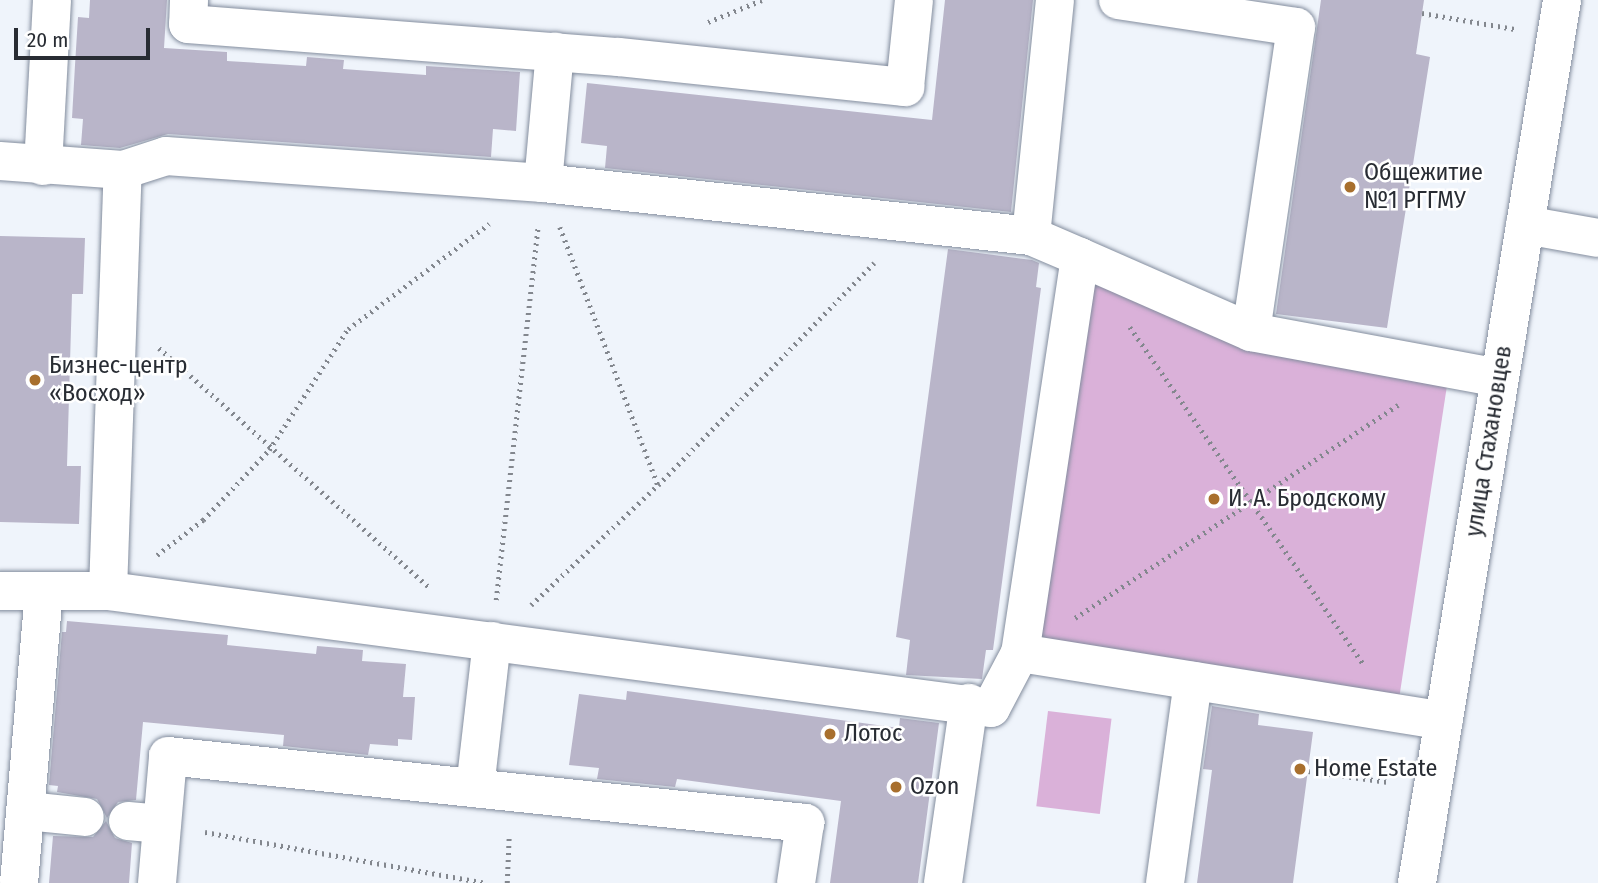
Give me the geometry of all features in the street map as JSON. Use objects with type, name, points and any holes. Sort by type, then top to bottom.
[{"type":"street","points":[[43,166],[52,0]]},
{"type":"street","points":[[189,0],[188,24],[555,52],[905,87],[914,0]]},
{"type":"street","points":[[1031,236],[1055,0]]},
{"type":"street","points":[[1118,0],[1296,27],[1251,332]]},
{"type":"street","name":"улица Стахановцев","points":[[1417,883],[1559,18]]},
{"type":"street","points":[[543,183],[555,52]]},
{"type":"street","points":[[0,161],[124,170],[166,156],[543,183],[1031,236],[1251,332],[1499,378]]},
{"type":"street","points":[[108,592],[116,309],[124,170]]},
{"type":"street","points":[[1525,225],[1598,238]]},
{"type":"street","points":[[0,591],[108,592],[991,708],[1020,653],[1080,257]]},
{"type":"street","points":[[19,883],[44,591]]},
{"type":"street","points":[[475,788],[492,641]]},
{"type":"street","points":[[1020,653],[1444,721]]},
{"type":"street","points":[[1165,883],[1194,681]]},
{"type":"street","points":[[943,883],[969,703]]},
{"type":"street","points":[[157,883],[145,823],[168,756],[805,823],[796,883]]},
{"type":"street","points":[[27,811],[85,817]]},
{"type":"path","points":[[1422,13],[1559,18]]},
{"type":"path","points":[[108,592],[203,520],[269,450],[348,329],[543,183]]},
{"type":"path","points":[[543,183],[658,485]]},
{"type":"path","points":[[492,641],[543,183]]},
{"type":"path","points":[[492,641],[658,485],[880,258],[908,221]]},
{"type":"path","points":[[116,309],[269,450],[439,596]]},
{"type":"path","points":[[1128,324],[1255,503],[1398,715]]},
{"type":"path","points":[[1020,653],[1255,503],[1450,368]]},
{"type":"path","points":[[1308,771],[1388,782]]},
{"type":"path","points":[[145,823],[487,883]]},
{"type":"shaded area","points":[[1087,272],[1448,379],[1399,699],[1034,640]]},
{"type":"shaded area","points":[[1048,711],[1112,719],[1100,814],[1036,806]]},
{"type":"building","points":[[90,0],[167,0],[164,48],[227,52],[227,61],[306,66],[307,57],[344,60],[343,69],[426,75],[426,66],[520,72],[516,131],[493,129],[491,157],[168,134],[120,148],[81,145],[83,119],[72,118],[75,65],[78,17],[89,18]]},
{"type":"building","points":[[945,0],[1033,0],[1011,212],[605,168],[607,146],[581,143],[587,83],[932,120]]},
{"type":"building","name":"Общежитие №1 РГГМУ","points":[[1321,0],[1424,0],[1416,54],[1430,57],[1387,328],[1276,314]]},
{"type":"building","name":"Бизнес-центр «Восход»","points":[[0,236],[85,238],[83,294],[72,294],[67,466],[81,466],[79,524],[0,522]]},
{"type":"building","points":[[948,249],[1032,260],[1039,263],[1036,287],[1041,288],[993,650],[986,650],[982,679],[906,675],[910,640],[896,637]]},
{"type":"building","points":[[67,621],[228,635],[227,645],[316,654],[317,646],[363,650],[362,661],[406,664],[403,697],[415,697],[412,740],[398,739],[398,746],[370,744],[368,755],[283,746],[284,735],[143,722],[136,800],[118,802],[107,818],[97,799],[57,792],[58,786],[49,785],[62,632],[66,632]]},
{"type":"building","points":[[627,691],[899,728],[900,718],[939,723],[918,883],[830,883],[841,801],[677,779],[675,787],[597,779],[599,768],[569,765],[579,694],[626,700]]},
{"type":"building","points":[[1212,706],[1259,714],[1258,725],[1313,732],[1293,883],[1197,883],[1212,770],[1203,769]]},
{"type":"building","points":[[106,821],[115,838],[132,843],[129,883],[49,883],[53,836],[93,837]]},
{"type":"place","name":"Общежитие №1 РГГМУ","points":[[1350,187]]},
{"type":"place","name":"Бизнес-центр «Восход»","points":[[35,380]]},
{"type":"place","name":"И. А. Бродскому","points":[[1214,499]]},
{"type":"place","name":"Лотос","points":[[830,734]]},
{"type":"place","name":"Home Estate","points":[[1300,769]]},
{"type":"place","name":"Ozon","points":[[896,787]]}]
